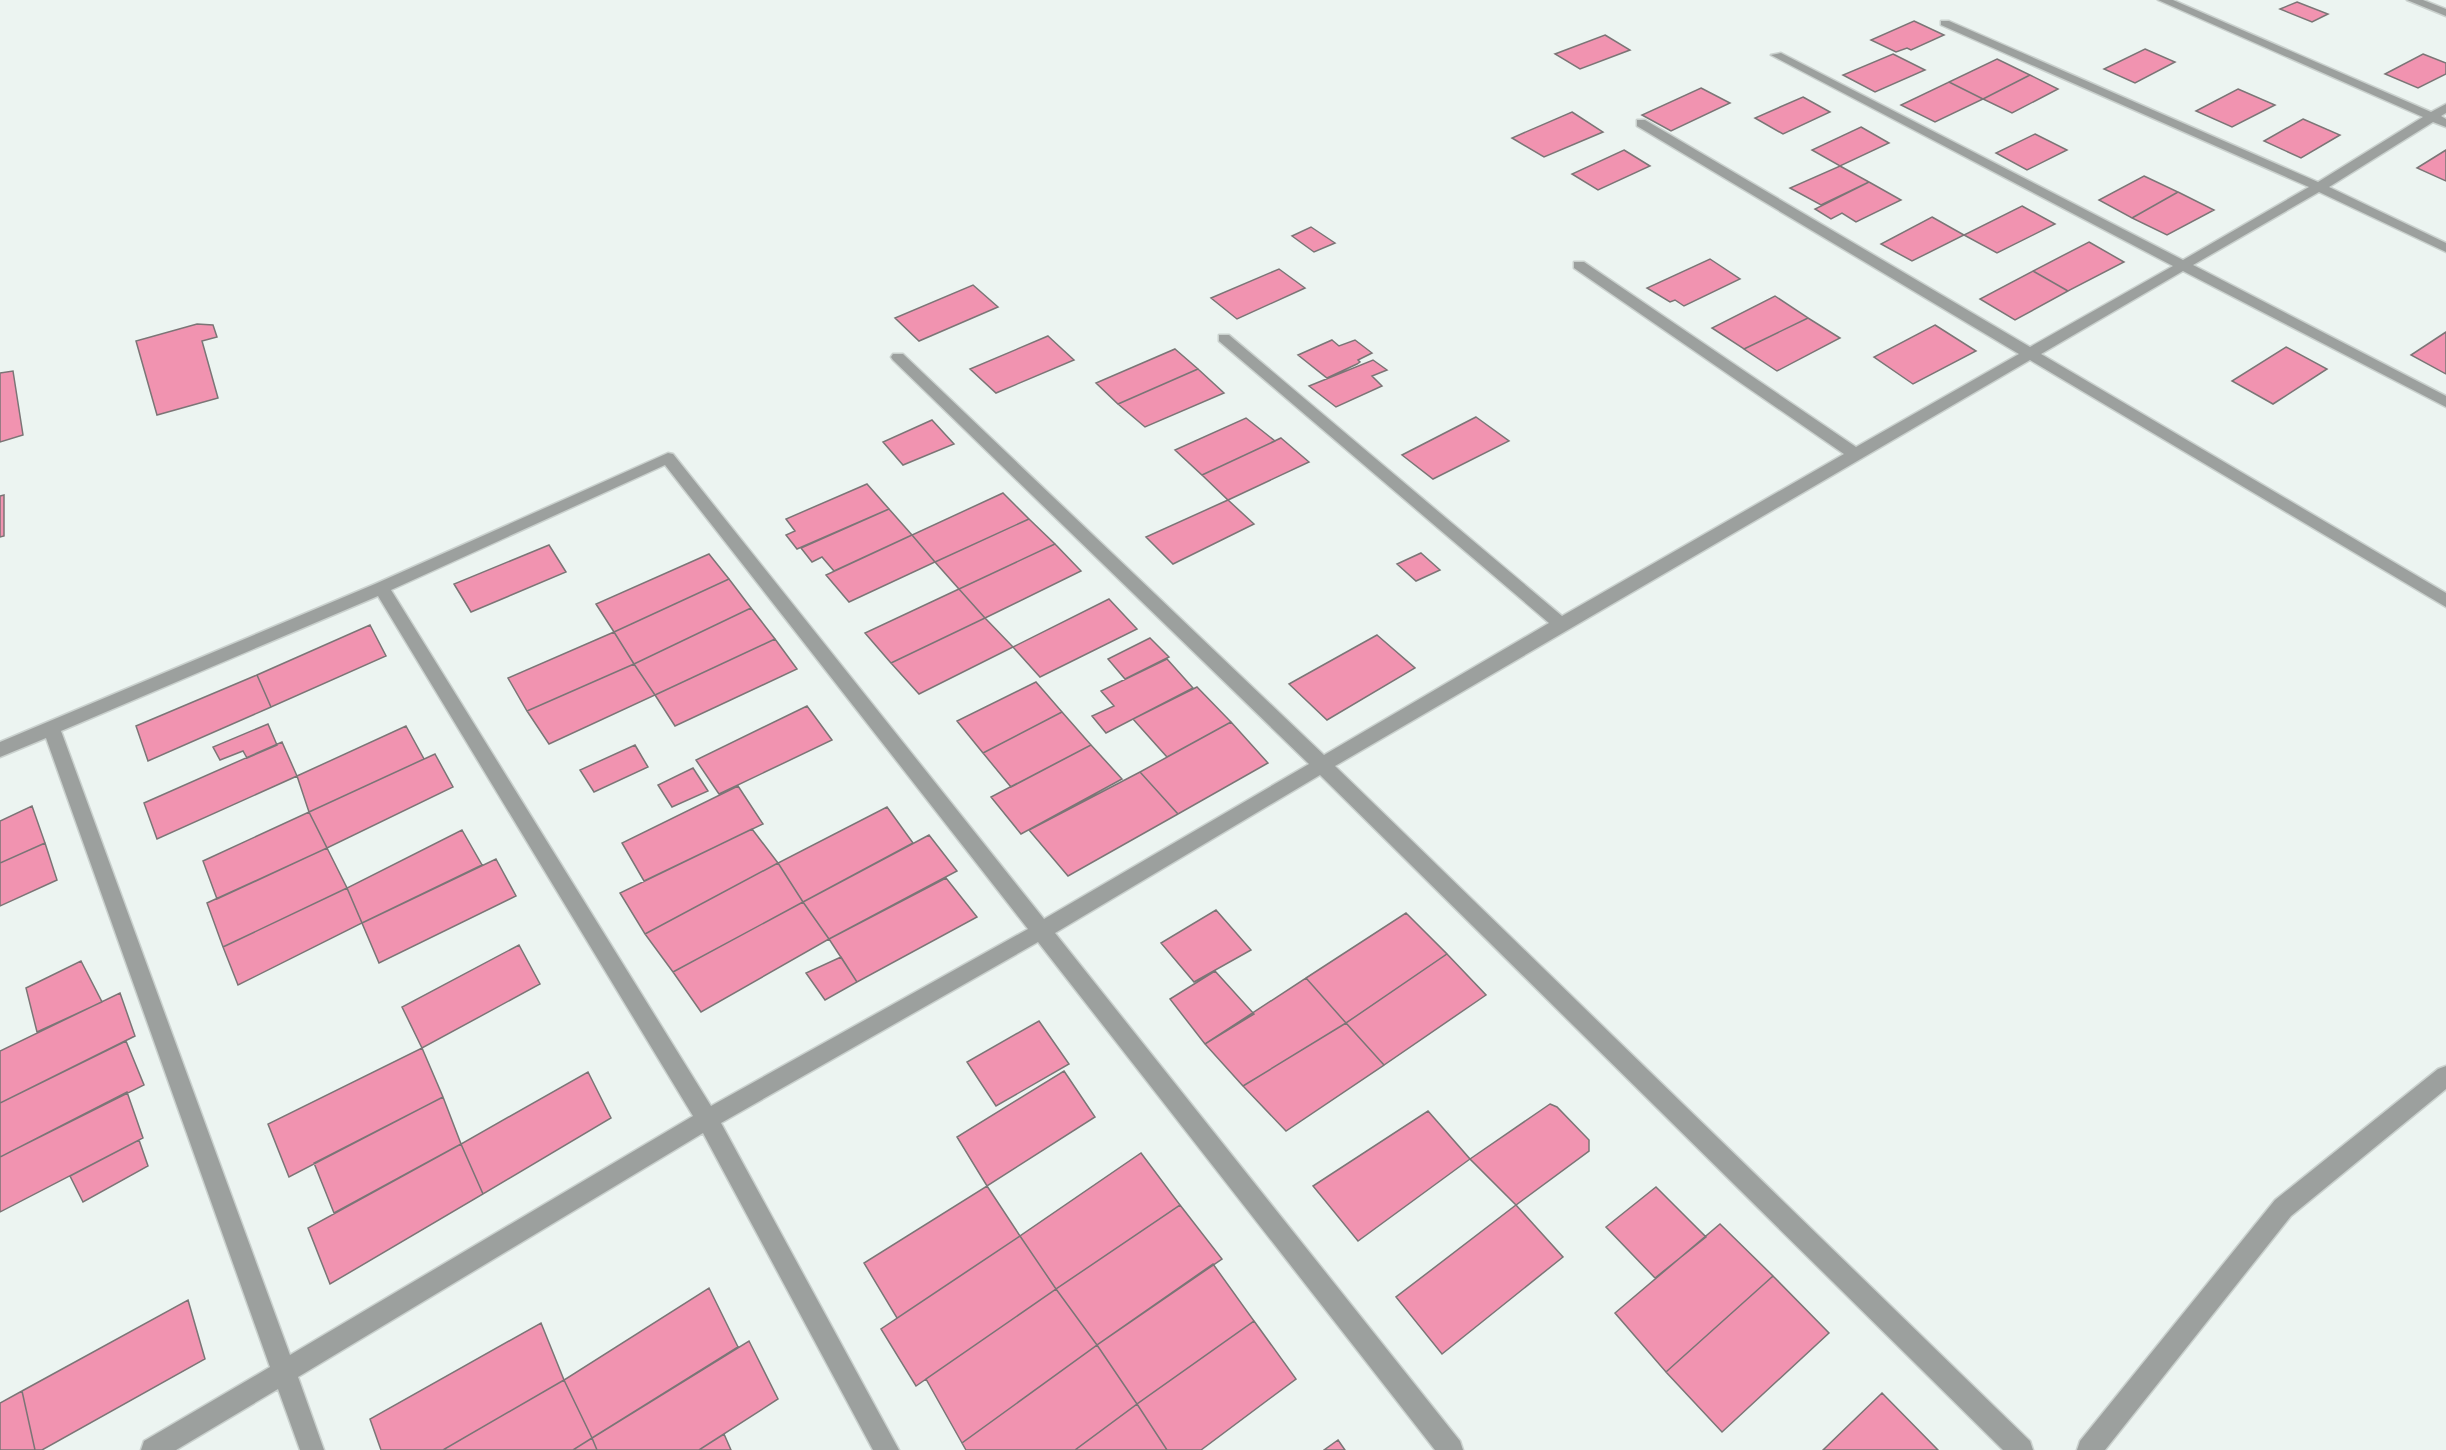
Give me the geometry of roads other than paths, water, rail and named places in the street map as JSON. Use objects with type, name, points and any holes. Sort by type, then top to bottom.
[{"type":"street","points":[[2164,0],[2441,116]]},
{"type":"street","points":[[2413,0],[2446,13]]},
{"type":"street","points":[[1945,23],[2319,188],[2446,248]]},
{"type":"street","points":[[1777,55],[2446,402]]},
{"type":"street","points":[[153,1450],[707,1119],[1041,931],[1561,624],[2441,116]]},
{"type":"street","points":[[1641,123],[2446,601]]},
{"type":"street","points":[[1579,265],[1855,454]]},
{"type":"street","points":[[1224,339],[1561,624]]},
{"type":"street","points":[[898,357],[1321,764],[2021,1450]]},
{"type":"street","points":[[0,750],[381,588],[668,458],[1451,1450]]},
{"type":"street","points":[[381,588],[707,1119],[887,1450]]},
{"type":"street","points":[[51,728],[312,1450]]},
{"type":"street","points":[[2089,1450],[2283,1208],[2446,1076]]}]
